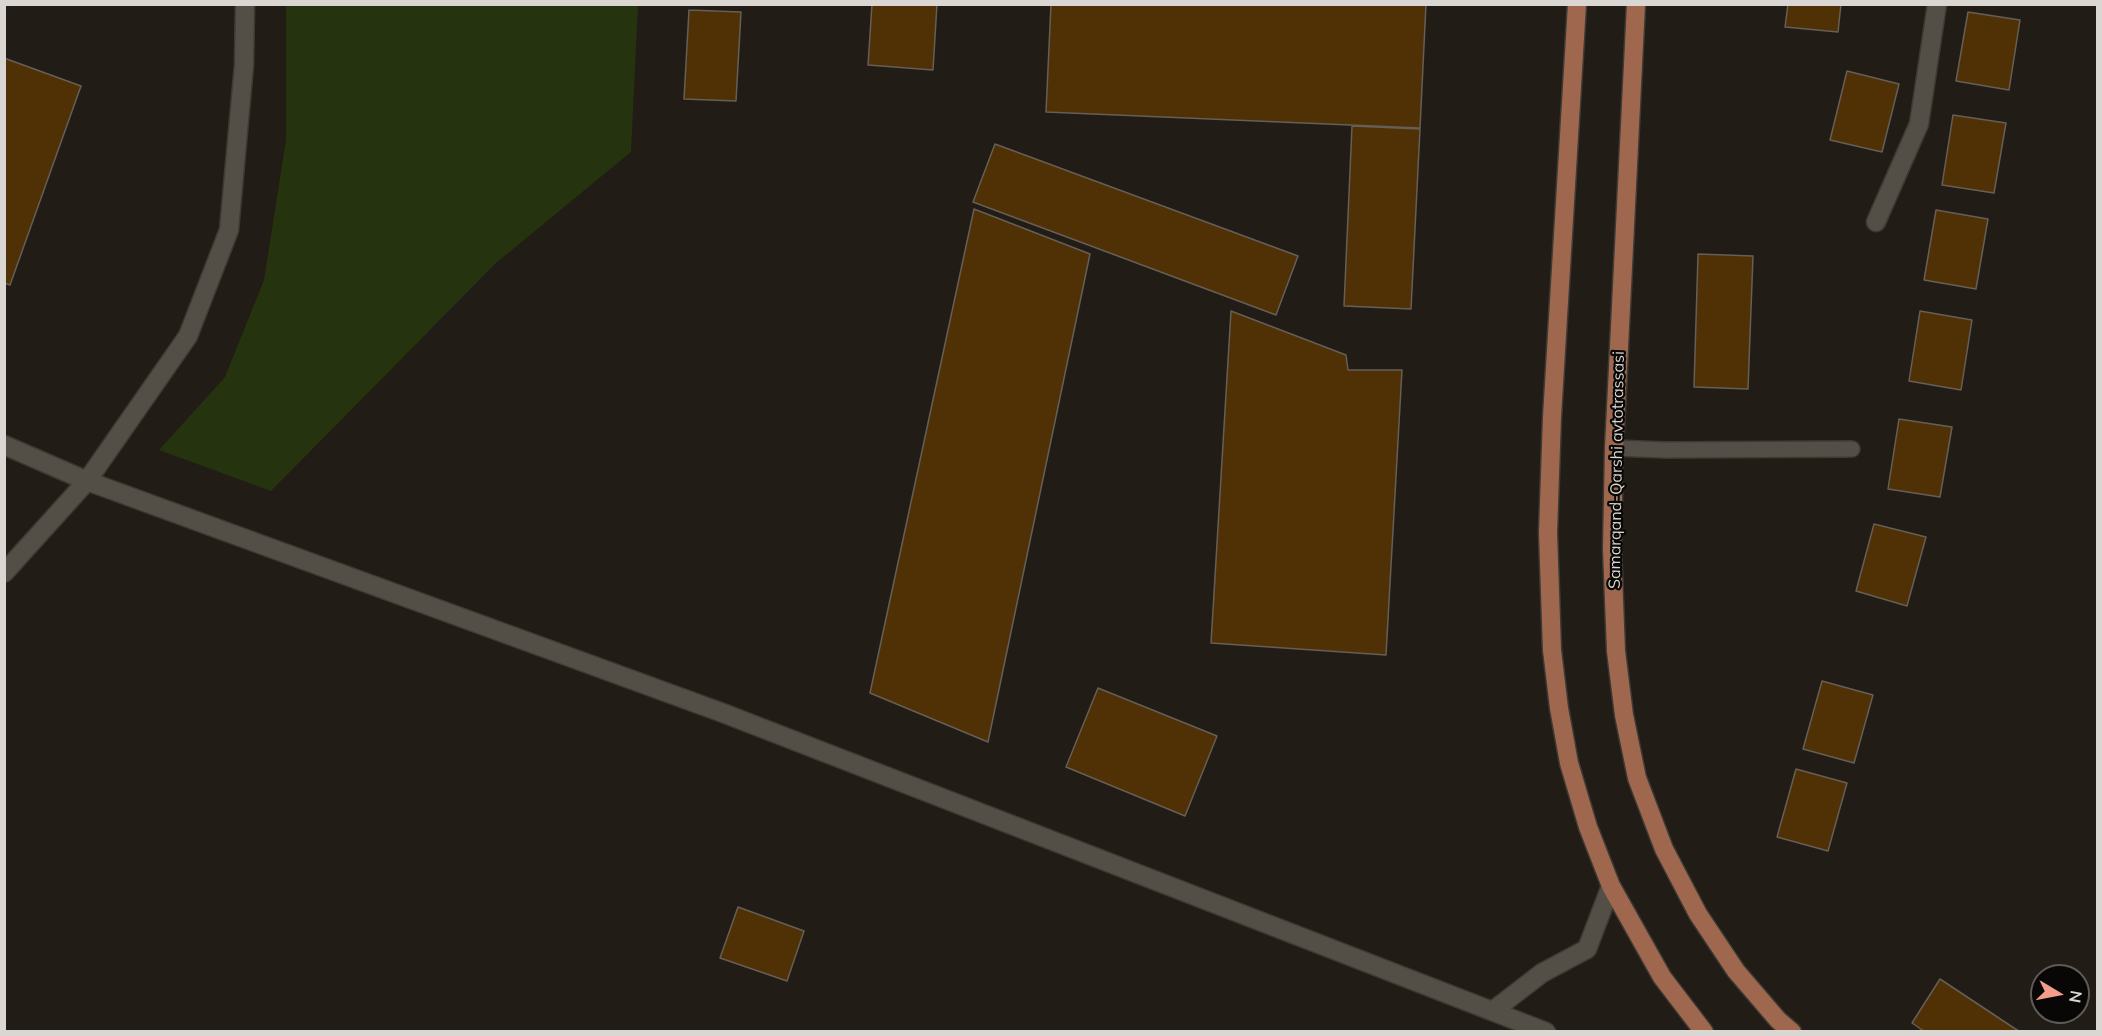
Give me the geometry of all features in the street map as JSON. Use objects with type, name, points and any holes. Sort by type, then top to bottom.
[{"type":"main road","points":[[1577,4],[1552,417],[1548,533],[1552,650],[1558,708],[1569,763],[1588,826],[1611,886],[1662,977],[1704,1032]]},
{"type":"main road","name":"Samarqand-Qarshi avtotrassasi","points":[[1636,4],[1614,448],[1612,549],[1616,651],[1624,715],[1637,778],[1664,849],[1698,914],[1736,971],[1778,1020],[1792,1032]]},
{"type":"street","points":[[4,573],[87,481],[188,336],[229,230],[244,65],[245,4]]},
{"type":"street","points":[[1876,222],[1919,124],[1937,4]]},
{"type":"street","points":[[4,445],[87,481],[723,713],[1546,1032]]},
{"type":"street","points":[[1494,1011],[1542,973],[1587,949],[1611,886]]},
{"type":"lane","points":[[1614,448],[1852,449]]},
{"type":"green space","points":[[286,5],[638,5],[631,152],[496,263],[271,491],[159,450],[225,377],[264,280],[286,140]]},
{"type":"building","points":[[872,4],[937,4],[933,70],[868,65]]},
{"type":"building","points":[[1051,4],[1426,4],[1420,128],[1046,112]]},
{"type":"building","points":[[1788,4],[1841,4],[1838,32],[1785,27]]},
{"type":"building","points":[[689,10],[741,12],[736,101],[684,99]]},
{"type":"building","points":[[1968,12],[2020,20],[2009,90],[1956,81]]},
{"type":"building","points":[[4,58],[81,86],[10,285],[4,283]]},
{"type":"building","points":[[1847,71],[1899,84],[1882,152],[1830,140]]},
{"type":"building","points":[[1953,115],[2006,123],[1994,193],[1942,185]]},
{"type":"building","points":[[1352,126],[1420,129],[1411,309],[1344,306]]},
{"type":"building","points":[[995,144],[1298,256],[1276,315],[973,202]]},
{"type":"building","points":[[974,209],[1090,254],[988,742],[870,693]]},
{"type":"building","points":[[1936,210],[1988,219],[1976,289],[1924,280]]},
{"type":"building","points":[[1698,254],[1753,256],[1748,389],[1694,387]]},
{"type":"building","points":[[1231,311],[1346,355],[1348,370],[1402,370],[1386,655],[1211,643]]},
{"type":"building","points":[[1920,311],[1972,320],[1961,390],[1909,381]]},
{"type":"building","points":[[1899,419],[1952,427],[1940,497],[1888,489]]},
{"type":"building","points":[[1874,524],[1926,537],[1907,606],[1856,591]]},
{"type":"building","points":[[1822,681],[1873,695],[1854,763],[1803,749]]},
{"type":"building","points":[[1098,688],[1217,736],[1185,816],[1066,767]]},
{"type":"building","points":[[1796,769],[1847,783],[1828,851],[1777,837]]},
{"type":"building","points":[[738,907],[804,931],[787,981],[720,958]]},
{"type":"building","points":[[1940,979],[2020,1032],[1925,1032],[1912,1023]]}]
